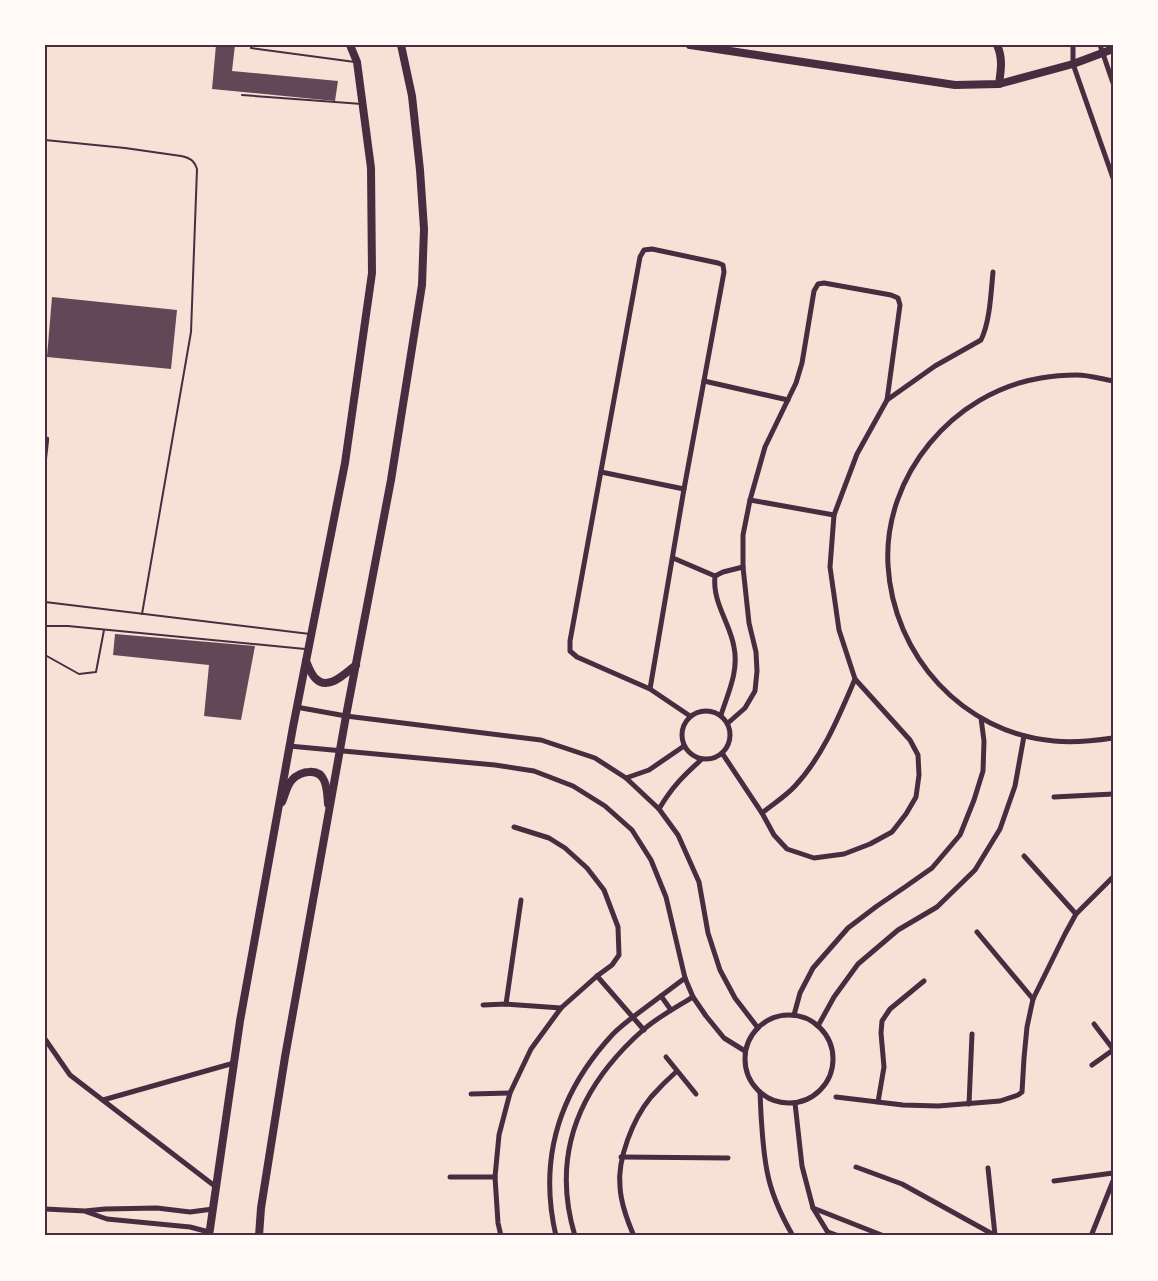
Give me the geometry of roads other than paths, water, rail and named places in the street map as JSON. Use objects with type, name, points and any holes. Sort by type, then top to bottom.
[{"type":"main road","points":[[209,1234],[240,1021],[296,707],[345,464],[372,273],[371,168],[357,62],[350,45]]},
{"type":"main road","points":[[259,1236],[261,1208],[285,1057],[391,480],[422,285],[424,229],[420,170],[412,96],[401,45]]},
{"type":"main road","points":[[690,45],[955,85],[999,84],[1073,64],[1101,49],[1113,49]]},
{"type":"main road","points":[[997,45],[1001,54],[999,84]]},
{"type":"main road","points":[[305,660],[314,678],[321,683],[334,682],[356,665]]},
{"type":"main road","points":[[277,815],[292,780],[302,773],[313,771],[319,773],[327,787],[328,818]]},
{"type":"street","points":[[1073,45],[1073,64],[1113,178]]},
{"type":"street","points":[[1101,49],[1113,83]]},
{"type":"street","points":[[650,689],[724,272],[723,265],[718,263],[652,249],[644,250],[640,257],[570,651],[577,657],[650,689],[690,716]]},
{"type":"street","points":[[887,400],[935,366],[981,340],[987,317],[993,272]]},
{"type":"street","points":[[722,753],[774,835],[787,849],[814,858],[844,854],[892,832],[916,797],[919,776],[918,755],[910,740],[855,679],[840,630],[830,567],[834,516],[857,454],[887,400],[900,305],[898,298],[891,295],[824,284],[818,285],[814,291],[802,363],[796,383],[765,447],[743,535],[743,567],[757,671],[755,691],[745,708],[728,723]]},
{"type":"street","points":[[1113,381],[1077,375],[1040,378],[1004,388],[970,405],[941,429],[918,458],[901,491],[890,527],[888,564],[893,602],[905,637],[925,669],[950,696],[981,718],[1024,736],[1074,742],[1113,738]]},
{"type":"street","points":[[704,381],[788,400]]},
{"type":"street","points":[[601,472],[684,489]]},
{"type":"street","points":[[750,500],[834,516]]},
{"type":"street","points":[[673,558],[715,576],[743,567]]},
{"type":"street","points":[[715,576],[714,585],[720,610],[735,649],[735,671],[721,715]]},
{"type":"street","points":[[762,813],[794,787],[814,763],[838,719],[855,679]]},
{"type":"street","points":[[296,707],[346,716],[541,740],[595,759],[626,778],[659,809],[678,835],[699,882],[708,933],[720,970],[735,998],[758,1028]]},
{"type":"street","points":[[711,710],[721,715],[728,723],[731,734],[729,744],[722,753],[713,758],[702,759],[692,754],[684,746],[681,736],[683,725],[690,716],[700,711],[711,710]]},
{"type":"street","points":[[794,1015],[800,993],[813,968],[848,928],[932,868],[960,835],[983,771],[984,741],[981,718]]},
{"type":"street","points":[[818,1026],[834,997],[858,964],[898,930],[937,907],[975,870],[1004,818],[1015,786],[1024,736]]},
{"type":"street","points":[[289,746],[495,765],[534,771],[573,786],[605,806],[632,830],[651,860],[666,897],[685,978],[693,997],[724,1038],[745,1051]]},
{"type":"street","points":[[626,778],[648,770],[684,746]]},
{"type":"street","points":[[659,809],[684,774],[702,759]]},
{"type":"street","points":[[1054,797],[1113,794]]},
{"type":"street","points":[[501,1236],[495,1177],[500,1134],[510,1093],[531,1049],[561,1008],[612,965],[619,955],[618,927],[604,890],[587,868],[565,848],[549,838],[513,827]]},
{"type":"street","points":[[1024,856],[1077,915]]},
{"type":"street","points":[[836,1097],[903,1105],[938,1106],[1000,1101],[1022,1092],[1025,1048],[1033,999],[1065,934],[1077,915],[1113,877]]},
{"type":"street","points":[[506,1004],[521,900]]},
{"type":"street","points":[[977,932],[1033,999]]},
{"type":"street","points":[[597,976],[644,1030]]},
{"type":"street","points":[[556,1236],[551,1213],[549,1185],[551,1156],[557,1126],[573,1088],[596,1054],[614,1033],[685,978]]},
{"type":"street","points":[[878,1102],[884,1067],[882,1021],[890,1009],[924,981]]},
{"type":"street","points":[[661,996],[671,1010]]},
{"type":"street","points":[[575,1236],[570,1221],[565,1187],[569,1143],[582,1108],[595,1084],[612,1061],[644,1030],[693,997]]},
{"type":"street","points":[[483,1005],[506,1004],[561,1008]]},
{"type":"street","points":[[781,1015],[807,1018],[818,1026],[832,1046],[832,1071],[826,1083],[818,1092],[795,1103],[776,1101],[760,1092],[750,1080],[745,1066],[745,1051],[750,1038],[758,1028],[768,1020],[781,1015]]},
{"type":"street","points":[[1092,1065],[1113,1050],[1094,1024]]},
{"type":"street","points":[[969,1104],[972,1034]]},
{"type":"street","points":[[45,1039],[70,1075],[216,1187]]},
{"type":"street","points":[[666,1057],[696,1094]]},
{"type":"street","points":[[103,1100],[234,1063]]},
{"type":"street","points":[[634,1236],[624,1213],[619,1186],[621,1157],[635,1121],[650,1099],[677,1071]]},
{"type":"street","points":[[760,1092],[767,1173],[782,1216],[793,1236]]},
{"type":"street","points":[[471,1094],[510,1093]]},
{"type":"street","points":[[795,1103],[802,1166],[813,1208],[829,1234],[840,1236]]},
{"type":"street","points":[[621,1157],[728,1158]]},
{"type":"street","points":[[856,1167],[902,1184],[996,1235]]},
{"type":"street","points":[[988,1168],[996,1235]]},
{"type":"street","points":[[1054,1181],[1113,1173]]},
{"type":"street","points":[[450,1177],[495,1177]]},
{"type":"street","points":[[1091,1236],[1113,1181]]},
{"type":"street","points":[[45,1209],[85,1211],[157,1208],[190,1212],[213,1209]]},
{"type":"street","points":[[156,1223],[157,1208]]},
{"type":"street","points":[[813,1208],[884,1236]]},
{"type":"street","points":[[85,1211],[107,1219],[190,1227],[209,1234]]},
{"type":"lane","points":[[251,45],[251,48],[357,62]]},
{"type":"lane","points":[[242,95],[363,104]]},
{"type":"lane","points":[[45,140],[181,156],[195,162],[197,169],[191,332],[142,614]]},
{"type":"lane","points":[[45,438],[48,438],[48,441],[45,468]]},
{"type":"lane","points":[[45,602],[310,634]]},
{"type":"lane","points":[[45,626],[68,626],[307,650]]},
{"type":"lane","points":[[45,655],[78,674],[96,672],[104,630]]}]
